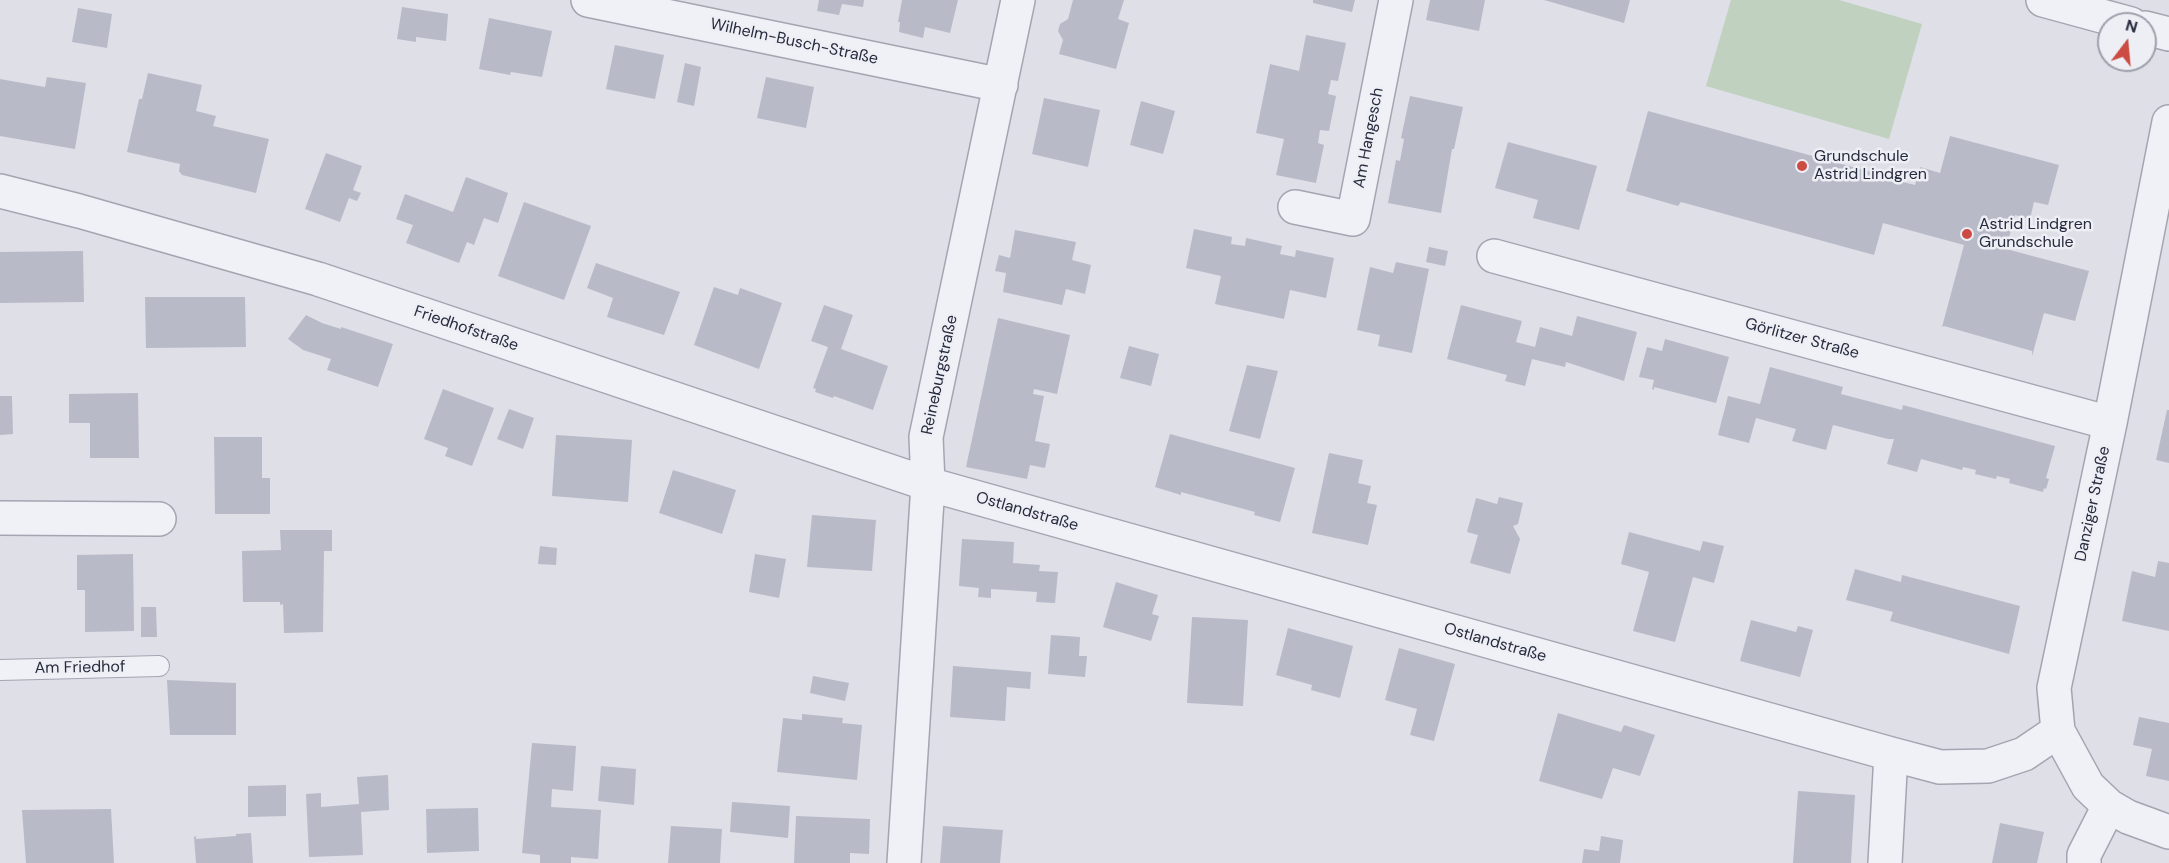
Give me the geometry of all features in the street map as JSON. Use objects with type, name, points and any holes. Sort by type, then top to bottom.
[{"type":"street","name":"Wilhelm-Busch-Straße","points":[[588,0],[1001,85]]},
{"type":"street","name":"Reineburgstraße","points":[[904,863],[928,484],[926,437],[1018,0]]},
{"type":"street","name":"Am Hangesch","points":[[1295,207],[1353,219],[1396,0]]},
{"type":"street","points":[[2043,0],[2097,15]]},
{"type":"street","name":"Danziger Straße","points":[[2169,122],[2110,423],[2054,688],[2058,731],[2088,786],[2109,806],[2128,817],[2169,832]]},
{"type":"street","name":"Friedhofstraße","points":[[0,191],[318,279],[928,484]]},
{"type":"street","name":"Görlitzer Straße","points":[[1494,256],[2110,423]]},
{"type":"street","name":"Ostlandstraße","points":[[928,484],[1940,767],[1988,766],[2024,754],[2058,731]]},
{"type":"street","points":[[0,518],[159,519]]},
{"type":"street","points":[[1885,863],[1891,754]]},
{"type":"street","points":[[2084,863],[2084,855],[2109,806]]},
{"type":"lane","name":"Am Friedhof","points":[[0,670],[159,666]]},
{"type":"green space","points":[[1731,0],[1839,0],[1922,24],[1889,139],[1706,86]]},
{"type":"building","points":[[819,0],[864,0],[863,7],[842,4],[839,15],[817,11]]},
{"type":"building","points":[[902,0],[958,0],[950,33],[925,27],[923,38],[899,32],[900,22],[898,22]]},
{"type":"building","points":[[1073,0],[1124,0],[1118,19],[1129,23],[1116,69],[1059,54],[1063,40],[1058,31],[1060,24],[1068,19]]},
{"type":"building","points":[[1313,0],[1355,0],[1352,12],[1313,3]]},
{"type":"building","points":[[1430,0],[1485,0],[1479,31],[1426,20]]},
{"type":"building","points":[[1544,0],[1630,0],[1624,23]]},
{"type":"building","points":[[402,7],[448,14],[446,41],[416,37],[416,42],[397,39]]},
{"type":"building","points":[[78,8],[112,14],[107,48],[72,42]]},
{"type":"building","points":[[489,18],[552,31],[542,77],[511,72],[510,75],[479,69]]},
{"type":"building","points":[[1306,35],[1346,43],[1338,81],[1331,80],[1328,94],[1336,96],[1329,131],[1320,130],[1318,143],[1324,145],[1316,183],[1276,175],[1284,139],[1256,133],[1270,64],[1299,71]]},
{"type":"building","points":[[615,45],[664,55],[655,99],[606,89]]},
{"type":"building","points":[[685,63],[701,67],[694,106],[677,102]]},
{"type":"building","points":[[148,73],[202,85],[196,111],[216,116],[213,126],[269,139],[256,193],[182,175],[179,171],[180,164],[127,152],[139,99],[142,99]]},
{"type":"building","points":[[47,77],[86,83],[75,149],[0,136],[0,79],[45,87]]},
{"type":"building","points":[[766,77],[814,87],[806,128],[757,118]]},
{"type":"building","points":[[1410,96],[1463,107],[1454,149],[1452,149],[1441,213],[1388,203],[1396,160],[1400,161],[1404,139],[1401,138]]},
{"type":"building","points":[[1044,98],[1100,110],[1088,167],[1032,154]]},
{"type":"building","points":[[1141,101],[1175,111],[1163,154],[1130,145]]},
{"type":"building","name":"Astrid Lindgren Grundschule","points":[[1648,111],[1893,178],[1896,174],[1895,180],[1915,185],[1920,167],[1940,173],[1950,136],[2059,165],[2048,205],[2034,202],[2030,219],[2015,215],[2006,249],[2089,271],[2075,321],[2044,313],[2032,356],[2032,351],[1942,327],[1964,245],[1883,223],[1874,255],[1681,202],[1678,206],[1626,191]]},
{"type":"building","points":[[1508,142],[1597,166],[1579,230],[1533,218],[1538,200],[1495,188]]},
{"type":"building","points":[[326,153],[362,166],[353,190],[361,193],[357,201],[349,198],[340,222],[305,209]]},
{"type":"building","points":[[466,177],[508,193],[498,223],[484,218],[474,245],[467,242],[459,263],[406,243],[413,225],[396,219],[405,194],[453,212]]},
{"type":"building","points":[[524,202],[591,226],[564,300],[498,276]]},
{"type":"building","points":[[1194,229],[1232,237],[1231,244],[1245,246],[1246,238],[1282,246],[1280,254],[1295,257],[1296,250],[1334,258],[1326,298],[1290,290],[1284,319],[1215,304],[1221,276],[1186,268]]},
{"type":"building","points":[[1015,230],[1076,242],[1072,260],[1091,265],[1085,294],[1066,289],[1062,305],[1003,292],[1006,273],[995,271],[999,255],[1010,258]]},
{"type":"building","points":[[1429,247],[1448,251],[1445,266],[1426,262]]},
{"type":"building","points":[[83,251],[84,302],[0,303],[0,252]]},
{"type":"building","points":[[1396,262],[1429,269],[1412,353],[1378,346],[1380,335],[1357,330],[1370,267],[1393,273]]},
{"type":"building","points":[[596,263],[680,292],[664,335],[607,317],[613,298],[587,288]]},
{"type":"building","points":[[714,287],[738,295],[740,288],[782,303],[759,369],[694,345]]},
{"type":"building","points":[[145,297],[245,297],[246,347],[146,348]]},
{"type":"building","points":[[824,305],[853,315],[841,349],[888,366],[873,410],[834,396],[833,398],[815,392],[816,389],[813,388],[828,347],[811,341]]},
{"type":"building","points":[[1461,305],[1522,321],[1516,342],[1535,347],[1540,327],[1572,336],[1577,316],[1637,332],[1624,381],[1566,362],[1565,367],[1532,359],[1525,386],[1505,381],[1507,375],[1447,359]]},
{"type":"building","points":[[306,315],[322,323],[393,344],[378,387],[327,370],[331,359],[303,350],[288,339]]},
{"type":"building","points":[[998,318],[1070,335],[1057,394],[1034,389],[1033,394],[1044,396],[1035,441],[1050,444],[1045,468],[1030,465],[1027,479],[966,467]]},
{"type":"building","points":[[1665,339],[1729,357],[1716,403],[1654,387],[1654,390],[1652,389],[1654,380],[1639,377],[1647,347],[1662,351]]},
{"type":"building","points":[[1129,346],[1159,354],[1151,386],[1120,378]]},
{"type":"building","points":[[1247,365],[1278,371],[1260,439],[1229,431]]},
{"type":"building","points":[[1770,367],[1843,387],[1841,394],[1902,410],[1903,405],[2055,446],[2046,478],[2049,479],[2046,489],[2044,488],[2043,492],[2009,483],[2010,479],[1997,476],[1996,479],[1975,474],[1976,470],[1963,467],[1962,470],[1921,459],[1917,472],[1887,464],[1894,439],[1833,425],[1826,450],[1792,441],[1796,429],[1756,418],[1749,443],[1718,435],[1728,396],[1760,404]]},
{"type":"building","points":[[443,389],[494,408],[472,466],[445,456],[448,448],[424,439]]},
{"type":"building","points":[[138,393],[139,458],[90,458],[90,423],[69,423],[69,394]]},
{"type":"building","points":[[0,396],[12,396],[13,434],[0,435]]},
{"type":"building","points":[[509,409],[534,418],[523,449],[497,439]]},
{"type":"building","points":[[2167,410],[2169,410],[2169,463],[2156,460]]},
{"type":"building","points":[[1170,434],[1295,468],[1280,522],[1254,515],[1255,512],[1155,487]]},
{"type":"building","points":[[556,435],[632,440],[628,502],[552,496]]},
{"type":"building","points":[[214,437],[262,437],[262,478],[270,478],[270,514],[215,514]]},
{"type":"building","points":[[1329,453],[1363,460],[1358,483],[1371,486],[1367,503],[1377,505],[1368,545],[1312,533]]},
{"type":"building","points":[[673,470],[736,490],[722,534],[659,513]]},
{"type":"building","points":[[1499,497],[1523,503],[1518,524],[1513,526],[1520,539],[1510,574],[1470,563],[1478,535],[1467,532],[1476,498],[1497,504]]},
{"type":"building","points":[[812,515],[876,520],[872,571],[807,567]]},
{"type":"building","points":[[280,530],[332,530],[332,551],[324,551],[323,632],[284,633],[283,604],[280,605],[280,602],[243,602],[242,551],[281,550]]},
{"type":"building","points":[[1629,532],[1700,551],[1703,541],[1724,546],[1714,583],[1693,577],[1675,642],[1633,631],[1649,572],[1621,564]]},
{"type":"building","points":[[962,539],[1014,542],[1013,563],[1040,565],[1039,571],[1058,572],[1055,603],[1036,602],[1037,592],[991,589],[991,598],[978,597],[979,588],[959,586]]},
{"type":"building","points":[[540,546],[557,548],[556,565],[538,564]]},
{"type":"building","points":[[133,554],[134,631],[85,632],[85,590],[77,590],[77,555]]},
{"type":"building","points":[[755,554],[786,559],[779,598],[749,592]]},
{"type":"building","points":[[2158,561],[2169,563],[2169,631],[2122,621],[2132,571],[2155,577]]},
{"type":"building","points":[[1855,569],[1901,582],[1902,575],[2020,606],[2009,654],[1890,621],[1893,612],[1846,600]]},
{"type":"building","points":[[1116,582],[1158,595],[1152,614],[1159,616],[1151,641],[1103,627]]},
{"type":"building","points":[[141,607],[156,607],[157,637],[141,637]]},
{"type":"building","points":[[1192,617],[1248,620],[1243,706],[1187,703]]},
{"type":"building","points":[[1751,620],[1796,632],[1798,626],[1813,630],[1800,677],[1740,661]]},
{"type":"building","points":[[1288,628],[1353,646],[1340,698],[1311,690],[1312,685],[1276,675]]},
{"type":"building","points":[[1051,635],[1080,637],[1079,656],[1087,656],[1085,677],[1048,674]]},
{"type":"building","points":[[1399,648],[1455,664],[1434,741],[1410,735],[1417,709],[1385,700]]},
{"type":"building","points":[[953,666],[1031,672],[1030,689],[1007,687],[1005,721],[950,717]]},
{"type":"building","points":[[813,676],[849,683],[845,701],[810,693]]},
{"type":"building","points":[[167,680],[236,683],[236,735],[170,735]]},
{"type":"building","points":[[1558,713],[1621,732],[1624,725],[1655,735],[1640,776],[1613,768],[1602,799],[1539,781]]},
{"type":"building","points":[[802,714],[843,718],[842,723],[862,725],[857,780],[777,772],[783,718],[802,720]]},
{"type":"building","points":[[2139,717],[2169,723],[2169,781],[2146,776],[2152,749],[2133,745]]},
{"type":"building","points":[[532,743],[576,746],[573,791],[552,789],[551,807],[601,810],[598,859],[571,857],[571,863],[540,863],[540,855],[522,853]]},
{"type":"building","points":[[601,766],[636,769],[634,805],[598,801]]},
{"type":"building","points":[[388,775],[389,810],[361,812],[363,855],[309,857],[306,794],[321,793],[321,807],[359,804],[357,777]]},
{"type":"building","points":[[286,785],[286,816],[248,817],[248,786]]},
{"type":"building","points":[[1798,791],[1855,795],[1851,863],[1793,863]]},
{"type":"building","points":[[732,802],[790,806],[788,838],[730,832]]},
{"type":"building","points":[[478,808],[479,851],[427,853],[426,809]]},
{"type":"building","points":[[111,809],[114,863],[26,863],[22,810]]},
{"type":"building","points":[[796,816],[870,819],[869,854],[850,853],[850,863],[794,863]]},
{"type":"building","points":[[2000,823],[2044,832],[2037,863],[1992,863]]},
{"type":"building","points":[[671,826],[722,829],[720,863],[668,863]]},
{"type":"building","points":[[943,826],[1003,830],[1000,863],[940,863]]},
{"type":"building","points":[[251,833],[253,863],[196,863],[194,837],[196,836],[196,839]]},
{"type":"building","points":[[1601,836],[1623,840],[1620,863],[1582,863],[1584,849],[1599,851]]},
{"type":"place","name":"Grundschule Astrid Lindgren","points":[[1802,166]]},
{"type":"place","name":"Astrid Lindgren Grundschule","points":[[1967,234]]}]
